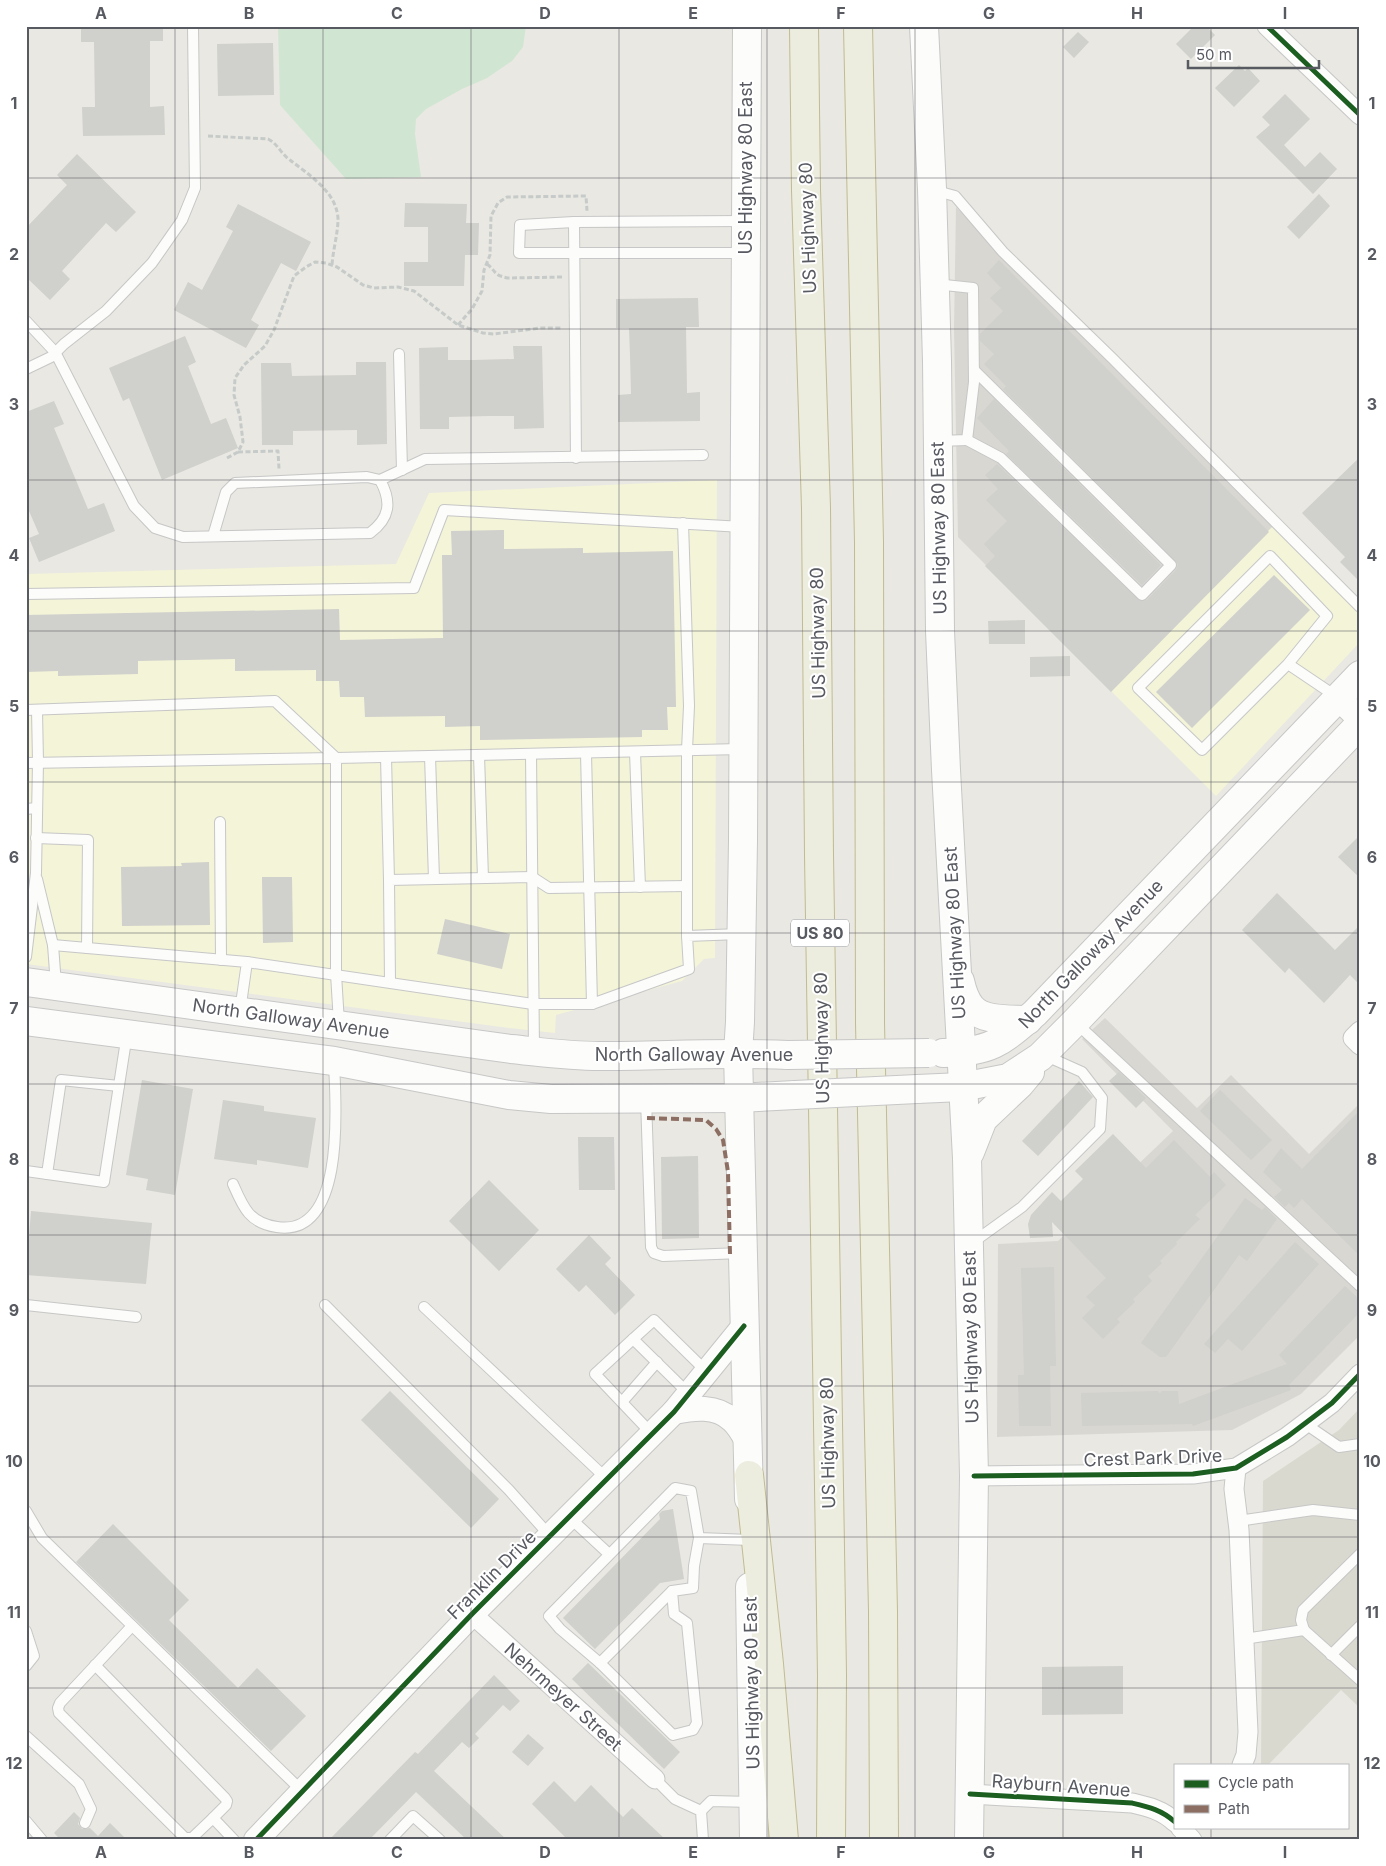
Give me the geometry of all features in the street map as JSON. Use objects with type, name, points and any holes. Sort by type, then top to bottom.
[{"type":"highway","name":"US Highway 80","points":[[804,26],[806,190],[816,508],[819,874],[832,1675],[831,1840]]},
{"type":"highway","name":"US 80","points":[[858,26],[869,542],[870,1023],[883,1611],[884,1840]]},
{"type":"highway","points":[[749,1476],[769,1664],[784,1840]]},
{"type":"main road","name":"US Highway 80 East","points":[[747,26],[741,934],[738,1098],[749,1476],[754,1840]]},
{"type":"main road","name":"US Highway 80 East","points":[[924,26],[935,284],[940,631],[962,1087],[968,1158],[974,1476],[969,1840]]},
{"type":"main road","name":"North Galloway Avenue","points":[[26,982],[534,1051],[598,1056],[738,1053],[788,1055],[961,1053],[980,1050],[996,1044],[1028,1020],[1360,675]]},
{"type":"main road","name":"North Galloway Avenue","points":[[39,1023],[334,1061],[509,1095],[551,1098],[738,1098],[962,1087],[1008,1078],[1040,1057],[1058,1040],[1360,724]]},
{"type":"main road","points":[[968,1158],[984,1119],[1020,1084],[1058,1040],[1074,1008],[1079,992],[1096,968],[1147,913],[1155,888]]},
{"type":"main road","points":[[957,972],[967,1002],[972,1010],[986,1016],[1028,1020]]},
{"type":"main road","points":[[39,1023],[56,986]]},
{"type":"main road","points":[[334,1061],[339,1025]]},
{"type":"street","points":[[1267,26],[1360,115]]},
{"type":"street","points":[[1338,698],[1360,719]]},
{"type":"street","points":[[1360,1031],[1353,1038],[1360,1045]]},
{"type":"street","name":"Franklin Drive","points":[[258,1839],[472,1614],[674,1412],[744,1326]]},
{"type":"street","name":"Crest Park Drive","points":[[974,1476],[1193,1474],[1236,1468],[1287,1437],[1332,1403],[1360,1374]]},
{"type":"street","points":[[674,1412],[698,1408],[722,1413],[734,1421],[748,1443]]},
{"type":"street","points":[[1236,1468],[1234,1489],[1238,1521],[1248,1732],[1246,1755],[1242,1764]]},
{"type":"street","name":"Nehrmeyer Street","points":[[472,1614],[655,1780]]},
{"type":"street","name":"Rayburn Avenue","points":[[970,1794],[1132,1804],[1156,1808],[1174,1821]]},
{"type":"lane","points":[[26,369],[51,357],[106,311],[152,263],[182,220],[195,188],[193,26]]},
{"type":"lane","points":[[932,189],[955,196],[1003,252],[1126,371],[1360,607]]},
{"type":"lane","points":[[746,221],[574,222],[520,225],[519,253],[746,253]]},
{"type":"lane","points":[[574,222],[576,458]]},
{"type":"lane","points":[[935,284],[973,288],[974,382],[967,440]]},
{"type":"lane","points":[[26,321],[55,352],[134,506],[155,528],[183,537],[370,533],[382,524],[386,515],[387,493],[380,480]]},
{"type":"lane","points":[[399,354],[402,470]]},
{"type":"lane","points":[[938,441],[967,440],[1001,458],[1142,595],[1171,565],[974,370]]},
{"type":"lane","points":[[213,536],[226,492],[235,483],[367,477],[380,480],[425,459],[702,455]]},
{"type":"lane","points":[[26,594],[414,588],[444,510],[744,527]]},
{"type":"lane","points":[[53,945],[247,962],[533,1004],[592,1004],[689,969],[687,936],[687,750],[689,706],[683,523]]},
{"type":"lane","points":[[1270,556],[1327,616],[1288,664],[1202,750],[1138,688],[1270,556]]},
{"type":"lane","points":[[1288,664],[1338,698]]},
{"type":"lane","points":[[26,957],[27,931],[36,873],[38,762],[32,710],[275,701],[336,758],[336,974],[339,1025]]},
{"type":"lane","points":[[26,763],[742,749]]},
{"type":"lane","points":[[635,752],[640,886]]},
{"type":"lane","points":[[586,753],[592,1004]]},
{"type":"lane","points":[[531,754],[534,1051]]},
{"type":"lane","points":[[479,755],[483,878]]},
{"type":"lane","points":[[430,756],[434,878]]},
{"type":"lane","points":[[386,757],[390,982]]},
{"type":"lane","points":[[26,809],[37,808]]},
{"type":"lane","points":[[220,822],[221,960]]},
{"type":"lane","points":[[36,838],[88,840],[87,948]]},
{"type":"lane","points":[[36,873],[53,945],[56,986]]},
{"type":"lane","points":[[389,880],[532,877],[549,888],[687,886]]},
{"type":"lane","points":[[687,936],[741,934]]},
{"type":"lane","points":[[240,1012],[247,962]]},
{"type":"lane","points":[[26,1171],[104,1182],[127,1034]]},
{"type":"lane","points":[[969,1245],[1022,1207],[1100,1129],[1102,1098],[1058,1040]]},
{"type":"lane","points":[[1058,1040],[1360,1286]]},
{"type":"lane","points":[[233,1184],[247,1213],[256,1221],[279,1228],[292,1227],[307,1222],[320,1206],[328,1186],[336,1117],[334,1061]]},
{"type":"lane","points":[[47,1174],[61,1080],[119,1086]]},
{"type":"lane","points":[[646,1098],[650,1246],[654,1253],[663,1256],[742,1253]]},
{"type":"lane","points":[[325,1304],[509,1490],[550,1536]]},
{"type":"lane","points":[[26,1305],[136,1317]]},
{"type":"lane","points":[[424,1307],[607,1480]]},
{"type":"lane","points":[[652,1434],[595,1374],[654,1320],[707,1372]]},
{"type":"lane","points":[[634,1339],[689,1394]]},
{"type":"lane","points":[[622,1402],[657,1362]]},
{"type":"lane","points":[[1304,1423],[1339,1447],[1360,1444]]},
{"type":"lane","points":[[600,1663],[672,1591],[693,1588],[694,1566],[699,1538],[691,1491],[675,1488],[549,1616],[560,1630],[600,1663],[673,1735],[693,1730],[697,1723],[687,1623],[674,1614],[672,1591]]},
{"type":"lane","points":[[1238,1521],[1313,1510],[1360,1515]]},
{"type":"lane","points":[[26,1511],[42,1538],[302,1791]]},
{"type":"lane","points":[[569,1517],[609,1554]]},
{"type":"lane","points":[[699,1538],[750,1540]]},
{"type":"lane","points":[[1360,1554],[1303,1610],[1301,1620],[1304,1630],[1360,1680]]},
{"type":"lane","points":[[95,1666],[227,1801],[226,1805],[192,1838],[185,1838],[58,1708],[60,1703],[132,1626]]},
{"type":"lane","points":[[1331,1654],[1360,1626]]},
{"type":"lane","points":[[1244,1639],[1304,1630]]},
{"type":"lane","points":[[26,1631],[34,1656],[26,1666]]},
{"type":"lane","points":[[26,1736],[79,1784],[91,1809],[85,1823]]},
{"type":"lane","points":[[655,1780],[674,1799],[701,1810]]},
{"type":"lane","points":[[701,1810],[711,1801],[754,1802]]},
{"type":"lane","points":[[701,1810],[703,1840]]},
{"type":"lane","points":[[390,1840],[413,1816],[440,1840]]},
{"type":"lane","points":[[213,1818],[234,1840]]},
{"type":"lane","points":[[26,1821],[42,1840]]},
{"type":"path","points":[[194,136],[268,139],[275,142],[286,158],[325,188],[336,206],[338,219],[332,265]]},
{"type":"path","points":[[238,452],[243,442],[234,395],[235,378],[244,365],[265,346],[274,330],[294,276],[316,262],[332,265],[363,286],[374,288],[398,287],[414,291],[458,325],[483,333],[494,334],[540,328],[575,328]]},
{"type":"path","points":[[487,264],[500,277],[575,277]]},
{"type":"path","points":[[227,458],[238,452],[278,452],[279,481]]},
{"type":"shaded area","points":[[278,26],[526,26],[523,47],[512,61],[487,78],[462,89],[426,109],[416,119],[415,134],[421,177],[346,179],[280,105]]},
{"type":"shaded area","points":[[956,207],[1275,524],[1110,690],[958,537],[954,329]]},
{"type":"shaded area","points":[[717,480],[715,958],[704,959],[682,981],[556,1015],[555,1033],[26,964],[26,574],[396,564],[429,493]]},
{"type":"shaded area","points":[[1275,524],[1360,608],[1360,642],[1216,796],[1110,690]]},
{"type":"shaded area","points":[[1105,1018],[1197,1108],[1231,1075],[1309,1154],[1360,1103],[1360,1335],[1301,1394],[1232,1430],[997,1437],[998,1244],[1058,1241],[1173,1131],[1082,1039]]},
{"type":"shaded area","points":[[1360,1408],[1360,1708],[1341,1690],[1269,1764],[1261,1764],[1263,1481],[1339,1430]]},
{"type":"building","points":[[81,26],[163,26],[163,41],[150,41],[150,107],[164,106],[165,135],[83,136],[82,107],[95,107],[94,42],[81,42]]},
{"type":"building","points":[[1194,26],[1206,26],[1215,35],[1191,59],[1176,44]]},
{"type":"building","points":[[1078,32],[1089,42],[1074,58],[1063,47]]},
{"type":"building","points":[[273,43],[274,95],[218,96],[217,44]]},
{"type":"building","points":[[1239,65],[1245,71],[1248,68],[1260,81],[1234,107],[1215,88]]},
{"type":"building","points":[[1285,94],[1310,119],[1284,145],[1305,167],[1320,152],[1337,169],[1313,194],[1256,137],[1270,125],[1262,117]]},
{"type":"building","points":[[77,154],[136,212],[116,232],[106,223],[62,271],[70,279],[50,300],[26,277],[26,228],[67,185],[57,175]]},
{"type":"building","points":[[1319,194],[1330,206],[1299,239],[1287,227]]},
{"type":"building","points":[[405,203],[467,204],[466,223],[479,223],[478,255],[465,255],[464,286],[404,286],[404,262],[428,262],[428,227],[404,227]]},
{"type":"building","points":[[238,204],[311,242],[296,271],[281,263],[251,320],[259,325],[246,348],[174,310],[188,282],[202,290],[233,231],[226,227]]},
{"type":"building","points":[[999,260],[1269,532],[1111,692],[985,566],[995,556],[984,544],[1007,521],[986,500],[998,489],[985,475],[997,464],[1140,601],[1147,600],[1176,570],[1178,564],[1003,389],[1006,386],[984,364],[994,354],[980,341],[980,334],[1003,311],[990,298],[1001,288],[987,273]]},
{"type":"building","points":[[698,298],[699,327],[686,327],[687,393],[700,392],[700,421],[618,422],[618,395],[631,394],[629,328],[616,328],[616,299]]},
{"type":"building","points":[[185,336],[196,362],[188,366],[211,424],[226,418],[238,448],[162,480],[129,398],[123,401],[109,368]]},
{"type":"building","points":[[513,346],[542,346],[544,428],[514,429],[514,416],[489,416],[449,417],[449,429],[420,429],[419,348],[448,347],[448,360],[474,360],[514,359]]},
{"type":"building","points":[[356,362],[386,362],[387,444],[357,445],[357,430],[293,431],[293,445],[262,445],[261,363],[291,363],[292,376],[356,375]]},
{"type":"building","points":[[994,399],[1161,565],[1142,585],[1006,454],[1009,451],[977,418]]},
{"type":"building","points":[[54,401],[64,424],[54,428],[88,509],[104,503],[115,531],[39,562],[29,538],[39,534],[26,504],[26,412]]},
{"type":"building","points":[[1360,457],[1360,582],[1340,562],[1345,557],[1302,513]]},
{"type":"building","points":[[504,530],[504,549],[583,548],[583,553],[673,551],[676,707],[667,707],[668,730],[642,730],[642,737],[480,740],[480,726],[445,727],[445,716],[365,717],[364,697],[340,697],[339,681],[316,681],[316,670],[235,671],[235,659],[138,661],[138,674],[58,676],[58,671],[26,672],[26,615],[339,609],[340,640],[443,638],[442,555],[452,555],[451,531]]},
{"type":"building","points":[[1274,575],[1310,610],[1192,728],[1156,692]]},
{"type":"building","points":[[1025,620],[1025,644],[989,644],[988,621]]},
{"type":"building","points":[[1070,656],[1070,676],[1030,677],[1030,657]]},
{"type":"building","points":[[1360,835],[1360,878],[1338,857]]},
{"type":"building","points":[[209,862],[210,925],[122,926],[121,867],[182,866],[181,863]]},
{"type":"building","points":[[262,877],[292,877],[293,942],[263,943]]},
{"type":"building","points":[[1277,893],[1335,950],[1360,925],[1360,985],[1350,975],[1324,1003],[1289,968],[1285,973],[1242,930]]},
{"type":"building","points":[[445,919],[510,934],[502,969],[437,954]]},
{"type":"building","points":[[1119,1072],[1146,1098],[1136,1108],[1109,1081]]},
{"type":"building","points":[[142,1080],[193,1089],[175,1195],[146,1190],[148,1179],[126,1175]]},
{"type":"building","points":[[1079,1081],[1093,1097],[1038,1156],[1022,1141]]},
{"type":"building","points":[[1220,1090],[1272,1140],[1251,1160],[1200,1111]]},
{"type":"building","points":[[223,1100],[264,1106],[264,1111],[316,1118],[308,1168],[257,1160],[257,1165],[214,1159]]},
{"type":"building","points":[[1360,1110],[1360,1256],[1302,1199],[1294,1208],[1289,1203],[1285,1207],[1274,1197],[1282,1190],[1263,1172],[1281,1148],[1302,1169]]},
{"type":"building","points":[[1113,1134],[1146,1168],[1174,1140],[1210,1177],[1214,1172],[1226,1185],[1195,1215],[1200,1219],[1176,1242],[1177,1244],[1160,1261],[1162,1263],[1148,1276],[1152,1281],[1133,1299],[1135,1302],[1117,1319],[1120,1322],[1103,1339],[1082,1318],[1095,1305],[1086,1297],[1106,1278],[1052,1222],[1053,1237],[1030,1238],[1028,1224],[1031,1215],[1052,1192],[1061,1201],[1083,1179],[1075,1171]]},
{"type":"building","points":[[578,1137],[614,1137],[615,1190],[579,1190]]},
{"type":"building","points":[[698,1156],[699,1238],[662,1239],[661,1157]]},
{"type":"building","points":[[489,1180],[539,1230],[499,1271],[449,1221]]},
{"type":"building","points":[[1245,1198],[1262,1210],[1265,1207],[1277,1219],[1247,1261],[1239,1255],[1166,1357],[1160,1357],[1141,1343]]},
{"type":"building","points":[[31,1211],[152,1223],[146,1284],[26,1275]]},
{"type":"building","points":[[589,1235],[611,1258],[605,1264],[635,1295],[615,1315],[586,1285],[579,1292],[556,1269]]},
{"type":"building","points":[[1295,1242],[1319,1264],[1242,1351],[1228,1339],[1215,1353],[1204,1344]]},
{"type":"building","points":[[1054,1267],[1056,1366],[1050,1366],[1051,1426],[1019,1426],[1018,1375],[1024,1375],[1021,1268]]},
{"type":"building","points":[[1345,1286],[1360,1300],[1360,1312],[1289,1385],[1291,1390],[1193,1426],[1192,1424],[1082,1426],[1081,1393],[1158,1391],[1160,1393],[1162,1391],[1178,1391],[1179,1404],[1287,1364],[1279,1355]]},
{"type":"building","points":[[390,1391],[499,1499],[471,1528],[361,1420]]},
{"type":"building","points":[[673,1509],[684,1579],[660,1583],[595,1649],[563,1618],[660,1519],[659,1514],[662,1511]]},
{"type":"building","points":[[113,1524],[189,1600],[169,1620],[238,1688],[257,1668],[306,1716],[271,1751],[76,1562]]},
{"type":"building","points":[[588,1663],[680,1752],[664,1769],[572,1679]]},
{"type":"building","points":[[1123,1666],[1123,1714],[1042,1715],[1042,1667]]},
{"type":"building","points":[[494,1675],[520,1701],[510,1711],[503,1705],[475,1734],[479,1738],[469,1748],[462,1742],[434,1771],[507,1840],[467,1840],[416,1792],[369,1840],[329,1840],[415,1752],[418,1754]]},
{"type":"building","points":[[528,1734],[544,1748],[528,1766],[512,1752]]},
{"type":"building","points":[[554,1781],[575,1802],[591,1785],[623,1817],[632,1808],[666,1840],[568,1840],[532,1804]]},
{"type":"building","points":[[74,1812],[80,1818],[78,1824],[82,1829],[90,1828],[98,1836],[110,1823],[127,1840],[61,1840],[54,1833]]},
{"type":"marked path","points":[[647,1118],[706,1120],[716,1129],[723,1140],[728,1172],[730,1254]]},
{"type":"cycle path","points":[[1267,26],[1360,115]]},
{"type":"cycle path","points":[[256,1840],[472,1614],[674,1412],[744,1326]]},
{"type":"cycle path","points":[[974,1476],[1193,1474],[1236,1468],[1287,1437],[1332,1403],[1360,1374]]},
{"type":"cycle path","points":[[970,1794],[1132,1803],[1160,1812],[1174,1821]]}]
